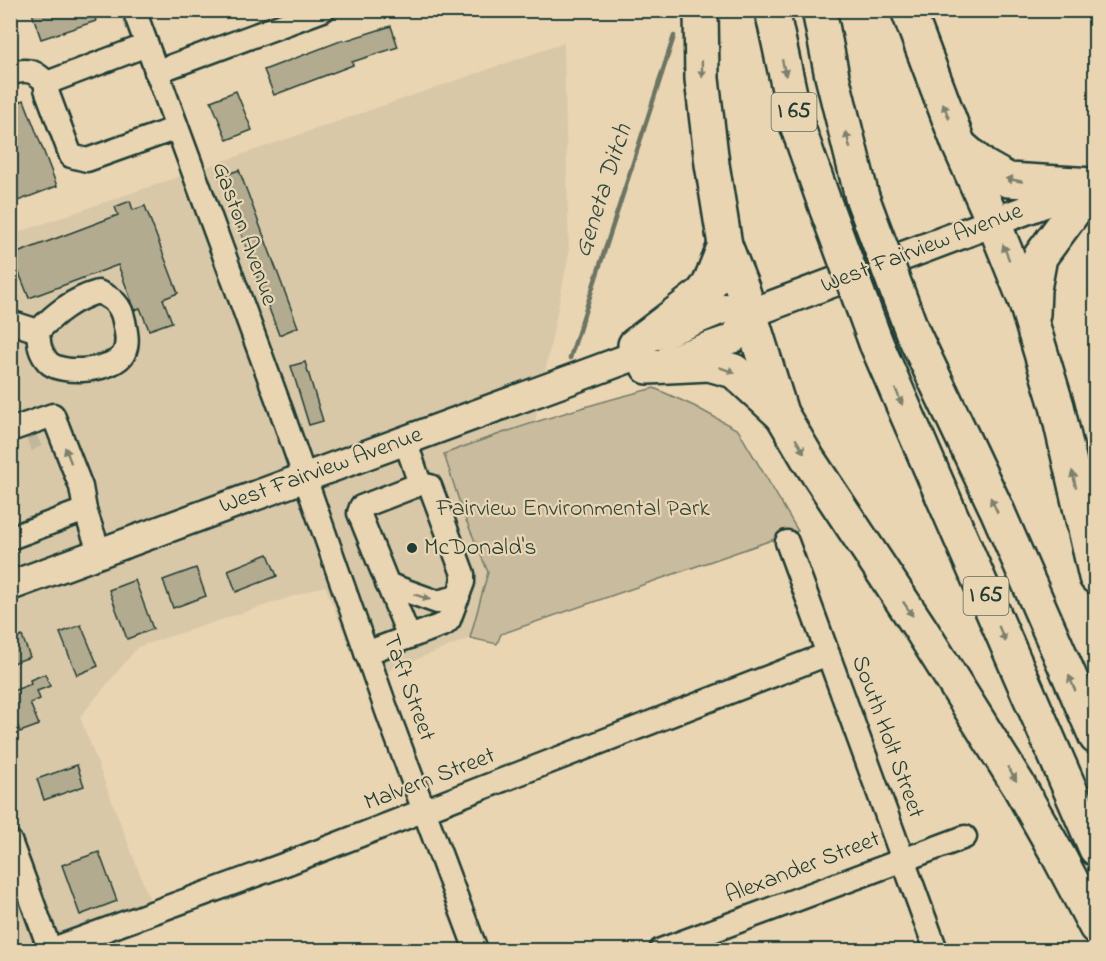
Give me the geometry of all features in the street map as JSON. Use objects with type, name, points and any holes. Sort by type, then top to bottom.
[{"type":"highway","points":[[701,10],[702,79],[724,245],[742,288],[781,413],[808,459],[932,646],[1019,786],[1095,927]]},
{"type":"highway","name":"I 65","points":[[772,10],[796,122],[876,344],[1095,849]]},
{"type":"highway","name":"I 65","points":[[819,10],[832,76],[862,197],[912,331],[997,510],[1095,737]]},
{"type":"highway","points":[[908,10],[958,145],[994,223],[1025,300],[1058,406],[1095,577]]},
{"type":"highway","points":[[958,145],[983,166],[1008,180],[1094,185]]},
{"type":"highway","points":[[1033,325],[1034,289],[1040,257],[1094,185]]},
{"type":"highway","points":[[639,356],[709,285],[724,245]]},
{"type":"highway","points":[[639,356],[709,364],[734,371],[781,413]]},
{"type":"main road","name":"West Fairview Avenue","points":[[10,586],[639,356],[734,338],[749,314],[1094,185]]},
{"type":"street","name":"Gaston Avenue","points":[[134,10],[280,407],[303,477]]},
{"type":"street","points":[[156,72],[323,10]]},
{"type":"street","points":[[147,45],[52,81],[46,90],[71,156],[87,160],[177,128]]},
{"type":"street","points":[[10,74],[20,71],[36,72],[49,85]]},
{"type":"street","points":[[10,322],[38,331]]},
{"type":"street","points":[[21,437],[52,414],[81,487],[85,510],[100,554]]},
{"type":"street","points":[[405,440],[420,484]]},
{"type":"street","name":"Taft Street","points":[[303,477],[476,951]]},
{"type":"street","points":[[366,653],[445,624],[449,620],[458,597],[464,574],[430,486],[420,484],[361,507],[359,513],[409,637]]},
{"type":"street","points":[[10,538],[85,510]]},
{"type":"street","name":"South Holt Street","points":[[787,542],[936,951]]},
{"type":"street","points":[[387,584],[437,602],[458,597]]},
{"type":"street","name":"Malvern Street","points":[[50,950],[425,811],[828,654]]},
{"type":"street","name":"Alexander Street","points":[[661,951],[965,837]]},
{"type":"street","points":[[10,841],[50,950]]},
{"type":"shaded area","points":[[564,43],[569,254],[535,422],[445,454],[463,513],[488,572],[470,638],[363,681],[325,586],[138,647],[80,717],[151,903],[23,950],[10,950],[10,235]]},
{"type":"shaded area","points":[[1095,244],[1096,319],[1087,292]]},
{"type":"green space","name":"Fairview Environmental Park","points":[[654,388],[738,430],[798,531],[501,634],[497,644],[470,638],[488,572],[463,513],[444,454],[548,418]]},
{"type":"building","points":[[31,10],[93,10],[96,21],[41,39]]},
{"type":"building","points":[[391,26],[398,47],[352,62],[353,65],[274,95],[264,70],[343,40]]},
{"type":"building","points":[[236,91],[252,130],[227,140],[211,101]]},
{"type":"building","points":[[24,100],[57,186],[10,204],[10,106]]},
{"type":"building","points":[[239,170],[298,327],[279,335],[220,177]]},
{"type":"building","points":[[130,201],[133,210],[145,206],[178,293],[163,299],[172,322],[149,330],[140,308],[135,310],[118,265],[29,298],[12,255],[118,215],[115,207]]},
{"type":"building","points":[[305,362],[323,421],[309,425],[291,366]]},
{"type":"building","points":[[268,554],[277,576],[236,592],[228,570]]},
{"type":"building","points":[[196,568],[206,596],[173,608],[163,580]]},
{"type":"building","points":[[135,580],[153,629],[127,639],[109,590]]},
{"type":"building","points":[[81,625],[98,666],[77,675],[60,633]]},
{"type":"building","points":[[22,636],[30,657],[10,664],[10,641]]},
{"type":"building","points":[[45,674],[50,686],[37,691],[40,699],[30,703],[39,725],[20,732],[10,706],[10,692],[31,684],[30,680]]},
{"type":"building","points":[[77,765],[84,786],[44,800],[37,779]]},
{"type":"building","points":[[99,852],[117,901],[80,915],[62,865]]},
{"type":"waterway","name":"Geneta Ditch","points":[[570,358],[674,36]]},
{"type":"tunnel","points":[[27,441],[37,436]]},
{"type":"place","name":"McDonald's","points":[[412,548]]}]
